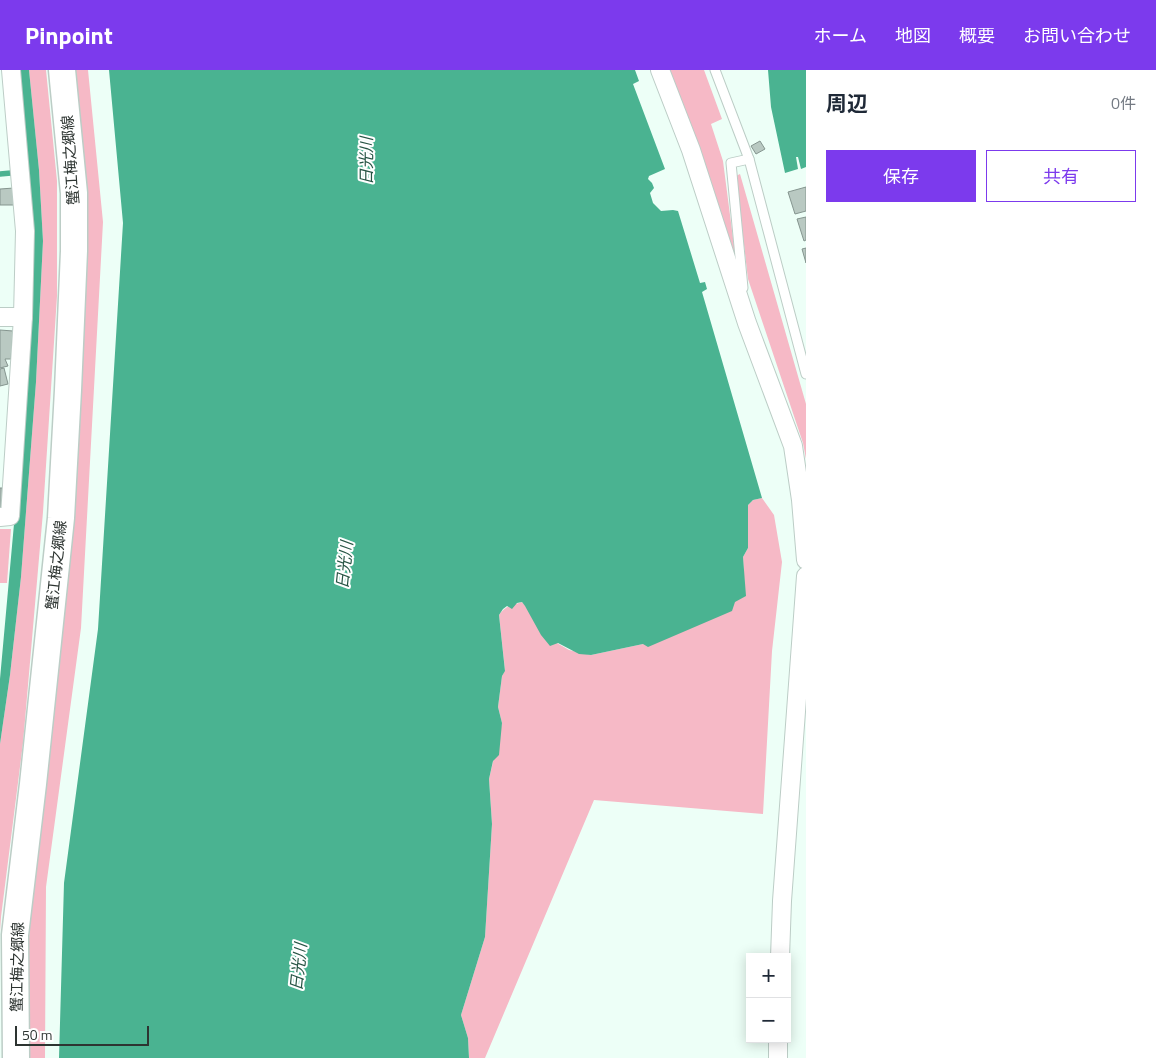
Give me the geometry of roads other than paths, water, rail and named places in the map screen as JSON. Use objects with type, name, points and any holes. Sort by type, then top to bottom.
[{"type":"main road","name":"蟹江梅之郷線","points":[[16,1058],[15,935],[61,518],[68,390],[74,251],[74,193],[62,70]]},
{"type":"street","points":[[0,517],[10,516],[23,317],[25,231],[11,70]]},
{"type":"street","points":[[660,70],[690,150],[747,323],[793,446],[804,498],[806,560]]},
{"type":"street","points":[[0,317],[23,317]]},
{"type":"street","points":[[780,953],[782,901],[806,576]]},
{"type":"street","points":[[778,1043],[778,1058]]},
{"type":"lane","points":[[715,70],[749,159],[806,374]]},
{"type":"lane","points":[[747,323],[731,163],[749,159]]},
{"type":"water","points":[[18,70],[29,70],[39,170],[43,241],[36,382],[21,577],[0,744],[0,679],[27,380]]},
{"type":"water","name":"日光川","points":[[109,70],[635,70],[639,81],[633,84],[665,169],[649,176],[648,179],[654,188],[650,193],[653,203],[661,211],[678,211],[700,283],[705,282],[707,289],[702,292],[762,498],[753,500],[748,505],[748,548],[743,557],[746,596],[735,602],[732,611],[648,647],[643,644],[591,655],[579,654],[558,643],[550,646],[541,635],[522,602],[517,603],[512,609],[507,606],[499,615],[505,671],[502,676],[498,707],[502,723],[499,755],[493,761],[489,779],[492,824],[485,937],[461,1015],[468,1038],[469,1058],[59,1058],[64,883],[98,629],[123,223]]},
{"type":"water","points":[[768,70],[806,70],[806,167],[801,169],[798,157],[796,157],[798,169],[785,173],[771,107]]},
{"type":"waterway","points":[[0,174],[11,173]]}]
